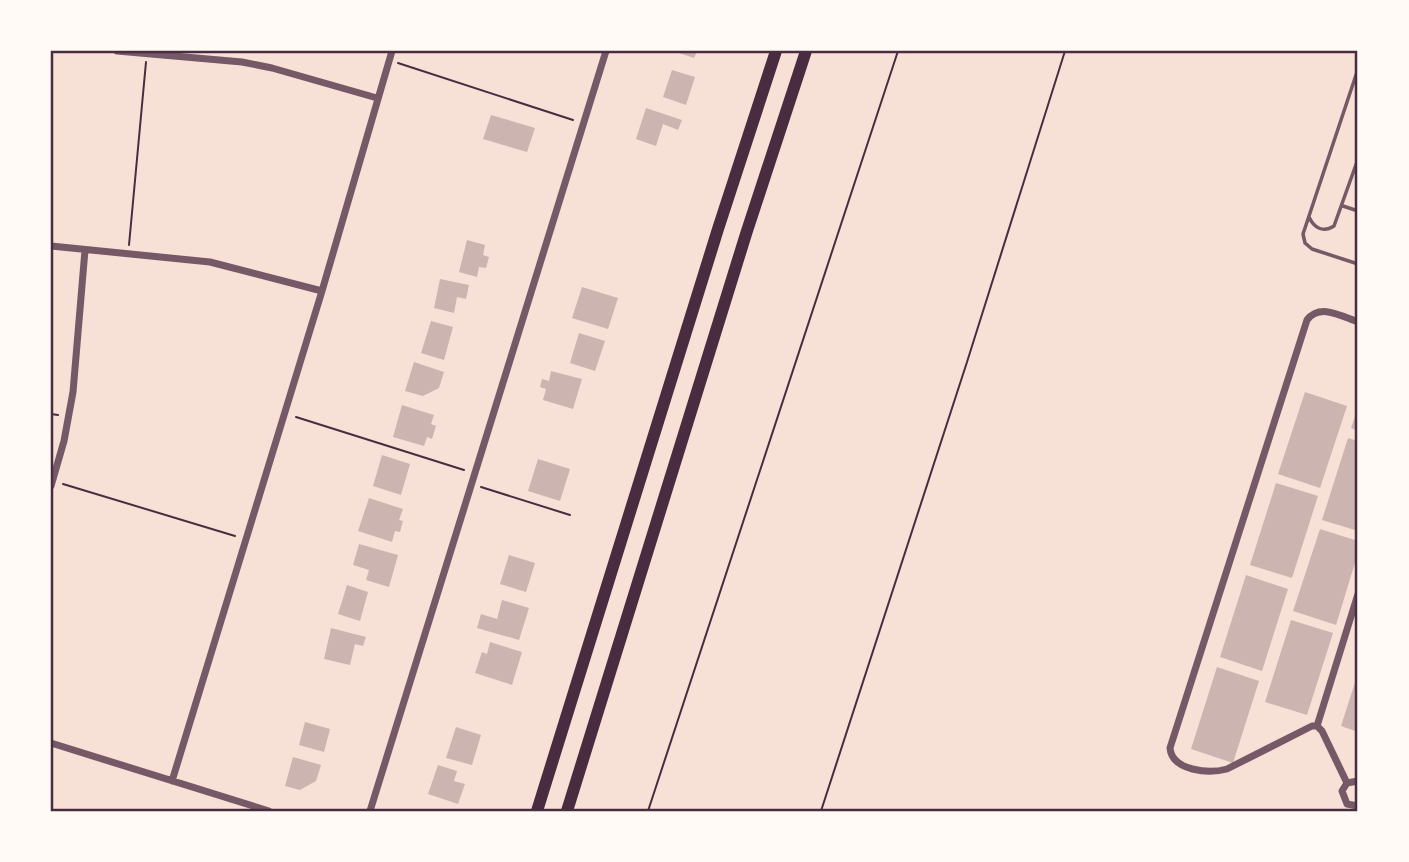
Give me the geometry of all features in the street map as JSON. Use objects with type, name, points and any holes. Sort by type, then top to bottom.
[{"type":"main road","points":[[537,811],[776,51]]},
{"type":"main road","points":[[567,811],[741,248],[806,51]]},
{"type":"street","points":[[117,51],[242,62],[377,98]]},
{"type":"street","points":[[172,781],[322,291],[391,51]]},
{"type":"street","points":[[370,811],[606,51]]},
{"type":"street","points":[[51,246],[210,262],[322,291]]},
{"type":"street","points":[[52,483],[64,441],[73,392],[85,250]]},
{"type":"street","points":[[1317,726],[1309,727],[1222,771],[1206,771],[1180,765],[1170,752],[1307,320],[1314,312],[1324,310],[1358,321]]},
{"type":"street","points":[[1317,726],[1358,594]]},
{"type":"street","points":[[1317,726],[1347,783]]},
{"type":"street","points":[[51,743],[269,811]]},
{"type":"street","points":[[1358,781],[1347,783],[1342,791],[1344,800],[1352,806],[1358,806]]},
{"type":"lane","points":[[1358,69],[1303,234],[1308,246],[1358,264]]},
{"type":"lane","points":[[1309,217],[1319,229],[1329,229],[1338,222],[1358,159]]},
{"type":"lane","points":[[1343,206],[1358,211]]},
{"type":"path","points":[[648,811],[898,51]]},
{"type":"path","points":[[821,811],[1065,51]]},
{"type":"path","points":[[128,254],[147,53]]},
{"type":"path","points":[[389,60],[584,124]]},
{"type":"path","points":[[285,414],[475,474]]},
{"type":"path","points":[[52,483],[246,540]]},
{"type":"path","points":[[472,484],[570,515]]},
{"type":"building","points":[[673,51],[697,51],[694,58]]},
{"type":"building","points":[[672,70],[695,77],[686,105],[663,97]]},
{"type":"building","points":[[646,108],[682,120],[678,130],[663,124],[656,146],[636,139]]},
{"type":"building","points":[[491,115],[535,128],[527,152],[483,139]]},
{"type":"building","points":[[467,240],[485,245],[483,255],[489,257],[486,268],[479,267],[477,277],[459,272]]},
{"type":"building","points":[[440,279],[469,285],[466,299],[457,297],[454,313],[434,308]]},
{"type":"building","points":[[582,287],[618,298],[608,329],[572,318]]},
{"type":"building","points":[[431,321],[453,327],[444,360],[421,353]]},
{"type":"building","points":[[579,333],[605,341],[595,371],[570,363]]},
{"type":"building","points":[[414,362],[444,372],[439,388],[423,396],[405,391]]},
{"type":"building","points":[[551,371],[582,379],[573,409],[543,400],[546,389],[540,387],[542,379],[549,381]]},
{"type":"building","points":[[1305,392],[1347,406],[1320,488],[1278,474]]},
{"type":"building","points":[[402,405],[434,415],[431,424],[436,426],[432,439],[427,437],[424,446],[393,437]]},
{"type":"building","points":[[1358,407],[1358,431],[1351,428]]},
{"type":"building","points":[[1348,438],[1358,441],[1358,531],[1322,520]]},
{"type":"building","points":[[382,455],[410,464],[401,495],[373,486]]},
{"type":"building","points":[[538,459],[570,469],[560,501],[528,491]]},
{"type":"building","points":[[1276,483],[1318,496],[1292,578],[1250,565]]},
{"type":"building","points":[[369,498],[403,509],[399,520],[403,521],[400,532],[395,531],[392,542],[358,531]]},
{"type":"building","points":[[1320,529],[1358,541],[1358,553],[1336,625],[1293,611]]},
{"type":"building","points":[[359,544],[398,555],[389,587],[366,580],[369,570],[353,565]]},
{"type":"building","points":[[509,555],[535,563],[526,592],[500,584]]},
{"type":"building","points":[[1246,575],[1288,589],[1262,671],[1220,657]]},
{"type":"building","points":[[347,585],[368,592],[360,621],[338,614]]},
{"type":"building","points":[[502,600],[529,608],[519,640],[477,628],[481,614],[497,619]]},
{"type":"building","points":[[1291,620],[1333,633],[1307,715],[1265,702]]},
{"type":"building","points":[[331,628],[366,637],[363,646],[355,644],[350,665],[324,659]]},
{"type":"building","points":[[490,642],[522,652],[512,685],[475,673],[482,652],[487,654]]},
{"type":"building","points":[[1217,667],[1259,681],[1233,763],[1191,749]]},
{"type":"building","points":[[1358,673],[1358,732],[1341,726]]},
{"type":"building","points":[[305,722],[330,729],[324,752],[299,745]]},
{"type":"building","points":[[456,727],[481,735],[472,765],[446,758]]},
{"type":"building","points":[[293,757],[321,765],[316,781],[300,790],[285,786]]},
{"type":"building","points":[[438,765],[457,771],[454,781],[465,784],[458,804],[428,794]]}]
